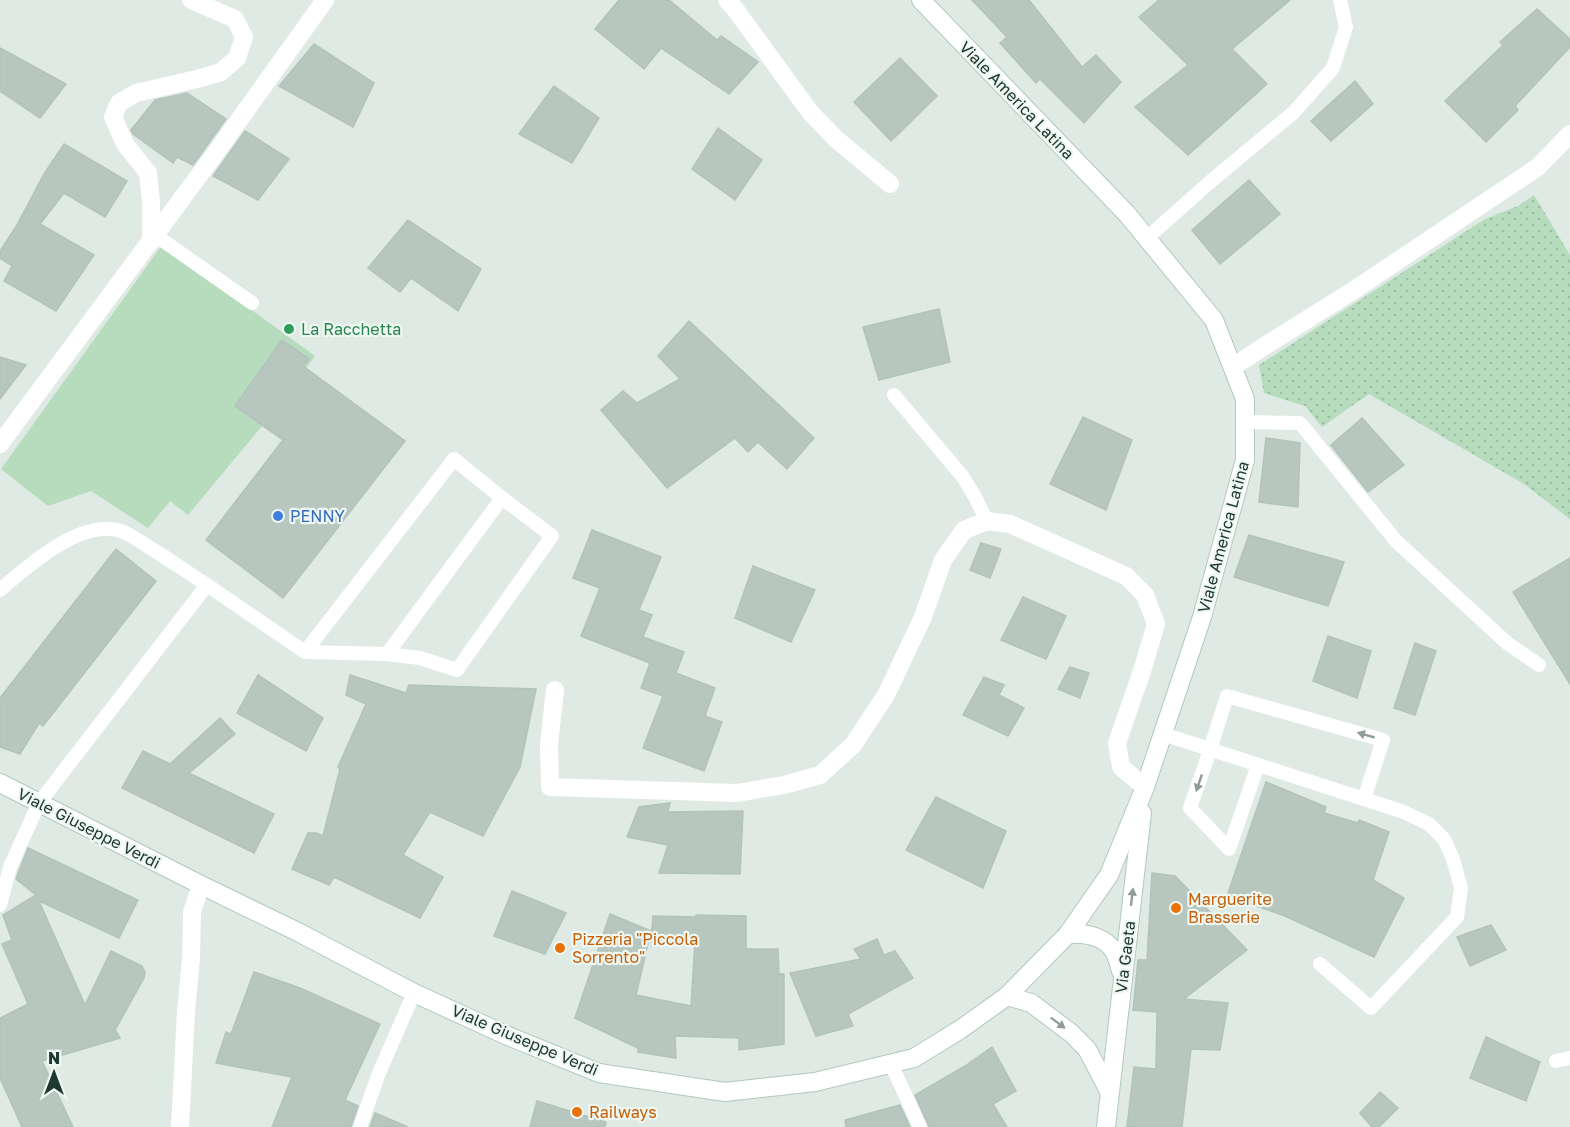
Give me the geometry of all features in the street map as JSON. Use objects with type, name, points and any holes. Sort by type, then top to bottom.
[{"type":"street","points":[[153,238],[148,173],[125,144],[113,117],[119,103],[136,93],[221,72],[237,58],[244,37],[235,19],[191,0]]},
{"type":"street","points":[[0,444],[325,0]]},
{"type":"street","points":[[727,0],[810,112],[836,140],[890,184]]},
{"type":"street","name":"Viale America Latina","points":[[921,0],[1127,214],[1214,320],[1245,399],[1245,460],[1202,617],[1145,787],[1109,875],[1068,934],[1007,996]]},
{"type":"street","points":[[1233,367],[1351,292],[1538,167],[1570,134]]},
{"type":"street","points":[[555,690],[549,744],[550,787],[737,793],[784,785],[820,775],[853,746],[885,695],[922,617],[943,560],[964,530],[987,521],[1010,524],[1126,576],[1145,595],[1156,624],[1117,743],[1121,767],[1145,787]]},
{"type":"street","name":"Viale Giuseppe Verdi","points":[[0,783],[298,932],[414,993],[508,1036],[599,1073],[725,1092],[815,1082],[914,1058],[961,1029],[1007,996]]},
{"type":"street","name":"Via Gaeta","points":[[1106,1127],[1145,787]]},
{"type":"street","points":[[180,1127],[192,912],[201,885]]},
{"type":"street","points":[[1068,934],[1083,933],[1105,942],[1114,951],[1123,976]]},
{"type":"street","points":[[1007,996],[1031,1004],[1071,1033],[1087,1048],[1109,1091]]},
{"type":"lane","points":[[1147,238],[1293,113],[1333,68],[1346,27],[1340,0]]},
{"type":"lane","points":[[153,238],[252,303]]},
{"type":"lane","points":[[894,395],[963,477],[987,521]]},
{"type":"lane","points":[[1245,422],[1300,423],[1396,541],[1508,643],[1539,665]]},
{"type":"lane","points":[[0,590],[44,553],[70,539],[100,529],[118,530],[132,536],[305,652],[387,654],[420,658],[457,670],[552,536],[454,459],[305,652]]},
{"type":"lane","points":[[387,654],[502,498]]},
{"type":"lane","points":[[0,904],[10,867],[39,802],[207,585]]},
{"type":"lane","points":[[1258,765],[1230,849],[1190,808],[1227,696],[1383,740],[1364,799]]},
{"type":"lane","points":[[1163,734],[1404,812],[1428,824],[1444,839],[1453,859],[1461,888],[1456,917],[1371,1008],[1320,964]]},
{"type":"lane","points":[[360,1127],[379,1072],[414,993]]},
{"type":"lane","points":[[1556,1060],[1570,1058]]},
{"type":"lane","points":[[891,1064],[920,1127]]},
{"type":"green space","points":[[1534,195],[1570,255],[1570,519],[1524,484],[1369,394],[1322,427],[1305,406],[1264,393],[1259,365],[1485,219],[1518,206]]},
{"type":"green space","points":[[162,245],[315,356],[262,426],[188,515],[170,501],[148,528],[91,491],[48,506],[1,469]]},
{"type":"building","points":[[619,0],[669,0],[717,40],[721,36],[758,62],[729,94],[661,48],[644,69],[595,29]]},
{"type":"building","points":[[972,0],[1029,0],[1082,67],[1096,55],[1121,82],[1084,123],[1040,79],[1036,83],[1000,43],[1007,37]]},
{"type":"building","points":[[1159,0],[1290,0],[1232,49],[1267,84],[1188,155],[1135,107],[1188,65],[1139,17]]},
{"type":"building","points":[[1537,9],[1570,39],[1570,47],[1515,106],[1518,110],[1486,142],[1445,101],[1503,45],[1500,42]]},
{"type":"building","points":[[314,44],[374,83],[353,127],[279,86]]},
{"type":"building","points":[[0,48],[66,84],[40,118],[0,91]]},
{"type":"building","points":[[900,58],[937,96],[891,141],[854,102]]},
{"type":"building","points":[[1355,81],[1373,104],[1331,141],[1311,121]]},
{"type":"building","points":[[554,86],[599,118],[572,163],[519,134]]},
{"type":"building","points":[[187,93],[226,119],[193,165],[177,157],[173,163],[133,134],[131,130],[155,100]]},
{"type":"building","points":[[718,128],[762,160],[735,200],[692,169]]},
{"type":"building","points":[[245,131],[289,159],[258,200],[213,176]]},
{"type":"building","points":[[64,144],[127,181],[105,217],[64,193],[40,224],[94,255],[56,311],[4,281],[12,266],[0,258],[0,251]]},
{"type":"building","points":[[1249,180],[1280,214],[1220,264],[1192,230]]},
{"type":"building","points":[[408,220],[481,269],[458,311],[411,278],[400,292],[368,268]]},
{"type":"building","points":[[939,309],[950,362],[879,380],[863,327]]},
{"type":"building","points":[[689,321],[814,438],[787,469],[758,442],[748,452],[735,438],[667,488],[601,410],[623,391],[637,403],[680,379],[658,356]]},
{"type":"building","points":[[282,340],[309,359],[303,366],[405,441],[283,598],[206,540],[283,440],[235,406]]},
{"type":"building","points":[[0,357],[26,365],[0,399]]},
{"type":"building","points":[[1083,417],[1132,440],[1106,510],[1050,484]]},
{"type":"building","points":[[1362,418],[1404,465],[1368,492],[1331,445]]},
{"type":"building","points":[[1266,438],[1300,443],[1298,507],[1259,502]]},
{"type":"building","points":[[592,530],[661,557],[639,610],[652,615],[643,637],[684,652],[676,673],[715,688],[705,716],[722,722],[704,771],[643,748],[663,696],[641,688],[650,663],[581,636],[600,588],[573,578]]},
{"type":"building","points":[[1249,535],[1344,562],[1328,606],[1234,577]]},
{"type":"building","points":[[981,543],[1001,549],[990,578],[970,570]]},
{"type":"building","points":[[116,549],[156,581],[43,726],[39,723],[20,754],[0,747],[0,698]]},
{"type":"building","points":[[1570,558],[1570,684],[1513,592]]},
{"type":"building","points":[[753,566],[815,590],[791,642],[735,618]]},
{"type":"building","points":[[1023,597],[1066,616],[1046,659],[1001,640]]},
{"type":"building","points":[[1328,636],[1371,651],[1357,698],[1313,681]]},
{"type":"building","points":[[1415,643],[1436,651],[1415,715],[1394,708]]},
{"type":"building","points":[[1070,667],[1089,673],[1080,698],[1058,689]]},
{"type":"building","points":[[258,675],[323,718],[306,751],[237,713]]},
{"type":"building","points":[[350,675],[406,693],[409,685],[536,689],[520,767],[483,836],[430,812],[403,855],[443,877],[420,918],[334,877],[329,885],[292,869],[308,833],[323,836],[340,769],[338,767],[366,704],[346,695]]},
{"type":"building","points":[[984,677],[1004,685],[999,695],[1024,708],[1008,736],[963,715]]},
{"type":"building","points":[[220,718],[235,734],[189,773],[274,814],[254,853],[122,788],[143,751],[170,764]]},
{"type":"building","points":[[1266,782],[1326,807],[1324,813],[1358,823],[1359,820],[1389,832],[1373,880],[1404,898],[1374,957],[1285,916],[1227,896]]},
{"type":"building","points":[[936,797],[1006,831],[983,888],[906,850]]},
{"type":"building","points":[[670,803],[668,812],[743,811],[740,874],[659,873],[668,845],[627,837],[639,807]]},
{"type":"building","points":[[28,848],[138,900],[119,938],[39,901],[85,1005],[111,951],[142,966],[145,972],[144,978],[115,1030],[120,1038],[42,1061],[73,1127],[22,1127],[0,1078],[0,1018],[28,1004],[2,944],[12,940],[3,915],[36,895],[16,879]]},
{"type":"building","points":[[1152,873],[1175,876],[1247,950],[1184,999],[1228,1003],[1220,1050],[1191,1049],[1182,1127],[1127,1127],[1134,1067],[1156,1069],[1157,1012],[1133,1010],[1138,960],[1147,960]]},
{"type":"building","points":[[512,891],[566,913],[545,954],[494,936]]},
{"type":"building","points":[[610,914],[651,931],[636,995],[691,1006],[695,941],[651,942],[653,916],[746,916],[746,949],[778,949],[779,974],[784,974],[784,1044],[739,1050],[739,1038],[675,1036],[676,1058],[638,1052],[638,1048],[575,1018]]},
{"type":"building","points":[[1491,925],[1506,950],[1470,966],[1457,937]]},
{"type":"building","points":[[877,939],[884,955],[895,951],[913,978],[848,1014],[853,1026],[816,1036],[790,973],[861,959],[854,949]]},
{"type":"building","points":[[254,972],[300,988],[380,1024],[345,1100],[358,1106],[351,1127],[272,1127],[292,1077],[216,1063],[226,1032],[231,1034]]},
{"type":"building","points":[[1486,1037],[1540,1062],[1526,1101],[1470,1078]]},
{"type":"building","points":[[992,1047],[1016,1091],[993,1104],[1007,1127],[929,1127],[915,1095],[965,1066]]},
{"type":"building","points":[[1380,1092],[1398,1108],[1379,1127],[1372,1127],[1360,1113]]},
{"type":"building","points":[[537,1101],[606,1122],[605,1127],[530,1127]]},
{"type":"building","points":[[900,1105],[910,1127],[846,1127],[845,1120]]},
{"type":"building","points":[[375,1113],[408,1127],[370,1127]]},
{"type":"place","name":"La Racchetta","points":[[289,329]]},
{"type":"place","name":"PENNY","points":[[278,516]]},
{"type":"place","name":"Marguerite Brasserie","points":[[1176,908]]},
{"type":"place","name":"Pizzeria \"Piccola Sorrento\"","points":[[560,948]]},
{"type":"place","name":"Railways","points":[[577,1112]]}]
